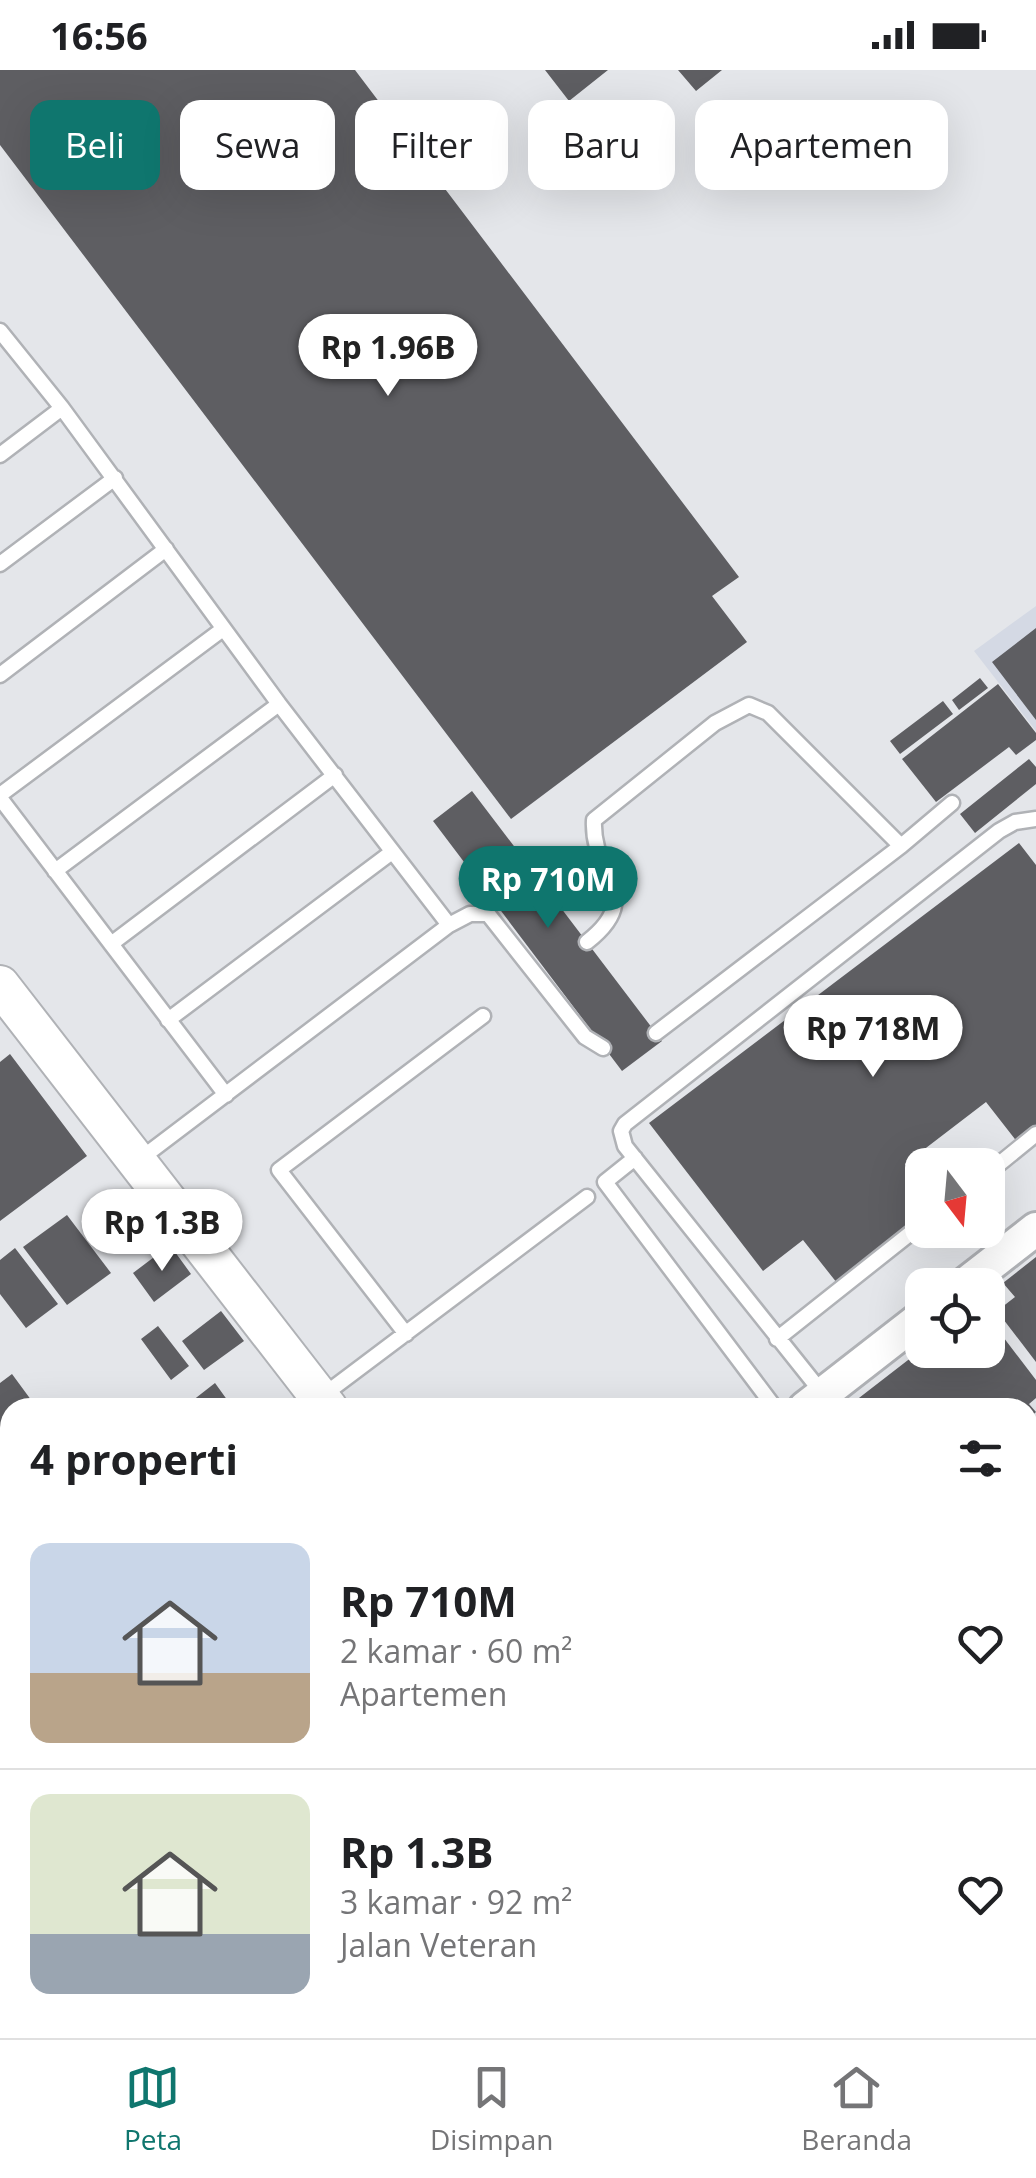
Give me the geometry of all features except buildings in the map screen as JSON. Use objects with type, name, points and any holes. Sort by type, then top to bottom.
[{"type":"main road","points":[[0,985],[320,1398]]},
{"type":"street","points":[[986,1268],[1036,1229]]},
{"type":"street","points":[[818,1398],[905,1330]]},
{"type":"lane","points":[[0,331],[115,478],[278,704],[449,925]]},
{"type":"lane","points":[[0,455],[62,408]]},
{"type":"lane","points":[[0,564],[115,478]]},
{"type":"lane","points":[[0,675],[166,549]]},
{"type":"lane","points":[[222,628],[0,796],[226,1095]]},
{"type":"lane","points":[[55,871],[278,704]]},
{"type":"lane","points":[[587,942],[608,926],[615,912],[613,890],[593,838],[594,820],[715,723],[749,705],[768,712],[900,846]]},
{"type":"lane","points":[[110,944],[335,776]]},
{"type":"lane","points":[[656,1033],[952,803]]},
{"type":"lane","points":[[812,1398],[777,1339],[625,1146],[620,1132],[625,1124],[1000,830],[1015,822],[1036,819]]},
{"type":"lane","points":[[168,1020],[392,852]]},
{"type":"lane","points":[[138,1161],[449,925],[470,914],[488,914],[542,974],[585,1037],[603,1048]]},
{"type":"lane","points":[[406,1334],[279,1170],[483,1016]]},
{"type":"lane","points":[[1005,1159],[1036,1134]]},
{"type":"lane","points":[[635,1158],[604,1182],[767,1398]]},
{"type":"lane","points":[[330,1398],[406,1334],[587,1197]]},
{"type":"lane","points":[[777,1339],[905,1237]]},
{"type":"shaded area","points":[[1036,606],[1036,731],[974,651]]}]
